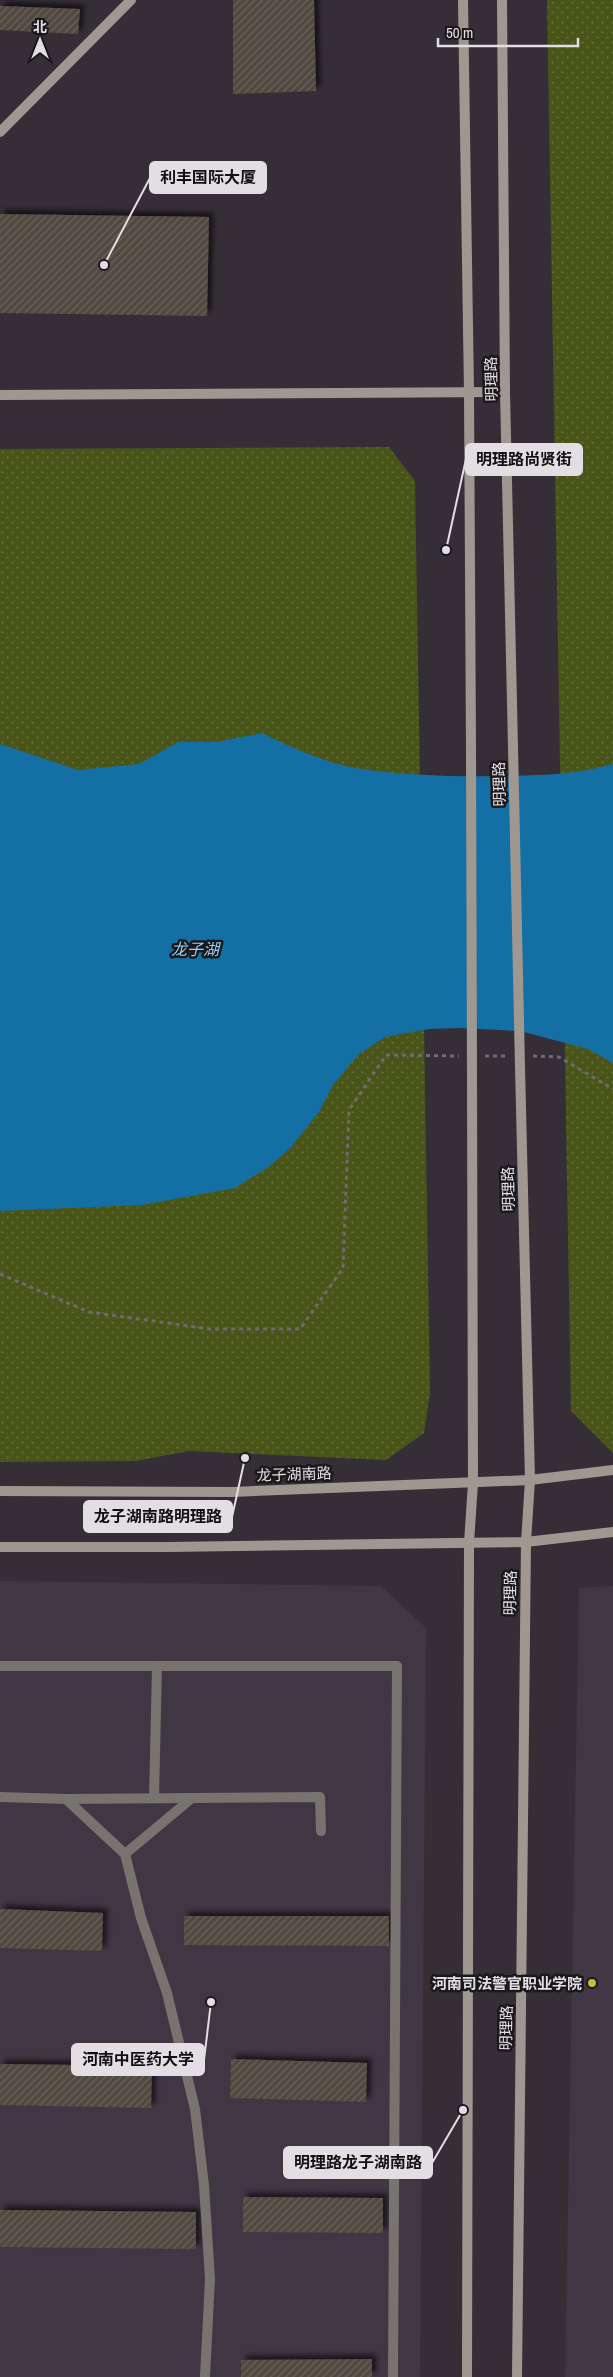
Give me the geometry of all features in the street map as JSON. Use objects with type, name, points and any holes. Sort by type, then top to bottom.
[{"type":"main road","points":[[0,132],[131,0]]},
{"type":"main road","name":"明理路","points":[[463,0],[469,392],[473,1483],[469,1542],[467,2377]]},
{"type":"main road","name":"明理路","points":[[502,0],[506,392],[530,1480],[526,1542],[517,2377]]},
{"type":"main road","points":[[0,395],[506,392]]},
{"type":"main road","name":"龙子湖南路","points":[[0,1490],[232,1492],[530,1480],[613,1470]]},
{"type":"main road","points":[[0,1547],[168,1547],[526,1542],[613,1532]]},
{"type":"street","points":[[0,1666],[397,1666],[393,2377]]},
{"type":"street","points":[[154,1798],[157,1666]]},
{"type":"street","points":[[0,1797],[66,1799],[320,1797],[321,1831]]},
{"type":"street","points":[[125,1854],[192,1798]]},
{"type":"street","points":[[66,1799],[125,1854],[141,1918],[168,1993],[195,2109],[204,2185],[210,2279],[205,2377]]},
{"type":"path","points":[[0,1274],[89,1312],[210,1330],[300,1330],[343,1268],[349,1110],[386,1055],[463,1056]]},
{"type":"path","points":[[482,1056],[511,1056]]},
{"type":"path","points":[[530,1056],[559,1057],[613,1090]]},
{"type":"shaded area","points":[[0,1581],[381,1586],[426,1628],[420,2377],[0,2377]]},
{"type":"shaded area","name":"河南司法警官职业学院","points":[[613,1586],[613,2377],[565,2377],[579,1588]]},
{"type":"green space","points":[[547,0],[613,0],[613,1453],[571,1411]]},
{"type":"green space","points":[[389,447],[415,481],[430,1393],[424,1433],[386,1460],[189,1451],[136,1461],[0,1462],[0,449]]},
{"type":"water","name":"龙子湖","points":[[262,733],[295,748],[344,766],[394,773],[452,776],[537,775],[575,772],[613,764],[613,1063],[588,1049],[520,1031],[459,1028],[429,1029],[385,1037],[358,1055],[333,1085],[319,1112],[291,1147],[270,1166],[235,1188],[142,1205],[0,1211],[0,744],[78,770],[139,764],[178,742],[216,742]]},
{"type":"building","points":[[233,0],[314,0],[316,91],[233,94]]},
{"type":"building","points":[[0,6],[80,9],[78,34],[0,30]]},
{"type":"building","points":[[0,214],[209,217],[207,316],[0,313]]},
{"type":"building","points":[[0,1909],[103,1913],[102,1951],[0,1948]]},
{"type":"building","points":[[184,1916],[389,1916],[389,1946],[184,1945]]},
{"type":"building","points":[[231,2059],[367,2063],[366,2102],[230,2098]]},
{"type":"building","points":[[0,2064],[152,2066],[151,2108],[0,2105]]},
{"type":"building","points":[[243,2197],[383,2198],[383,2233],[243,2232]]},
{"type":"building","points":[[0,2210],[196,2212],[196,2249],[0,2247]]},
{"type":"building","points":[[372,2359],[372,2377],[241,2377],[241,2360]]},
{"type":"place","name":"利丰国际大厦","points":[[104,265]]},
{"type":"place","name":"明理路尚贤街","points":[[446,550]]},
{"type":"place","name":"龙子湖南路明理路","points":[[245,1458]]},
{"type":"place","name":"河南司法警官职业学院","points":[[592,1983]]},
{"type":"place","name":"河南中医药大学","points":[[211,2002]]},
{"type":"place","name":"明理路龙子湖南路","points":[[463,2110]]}]
